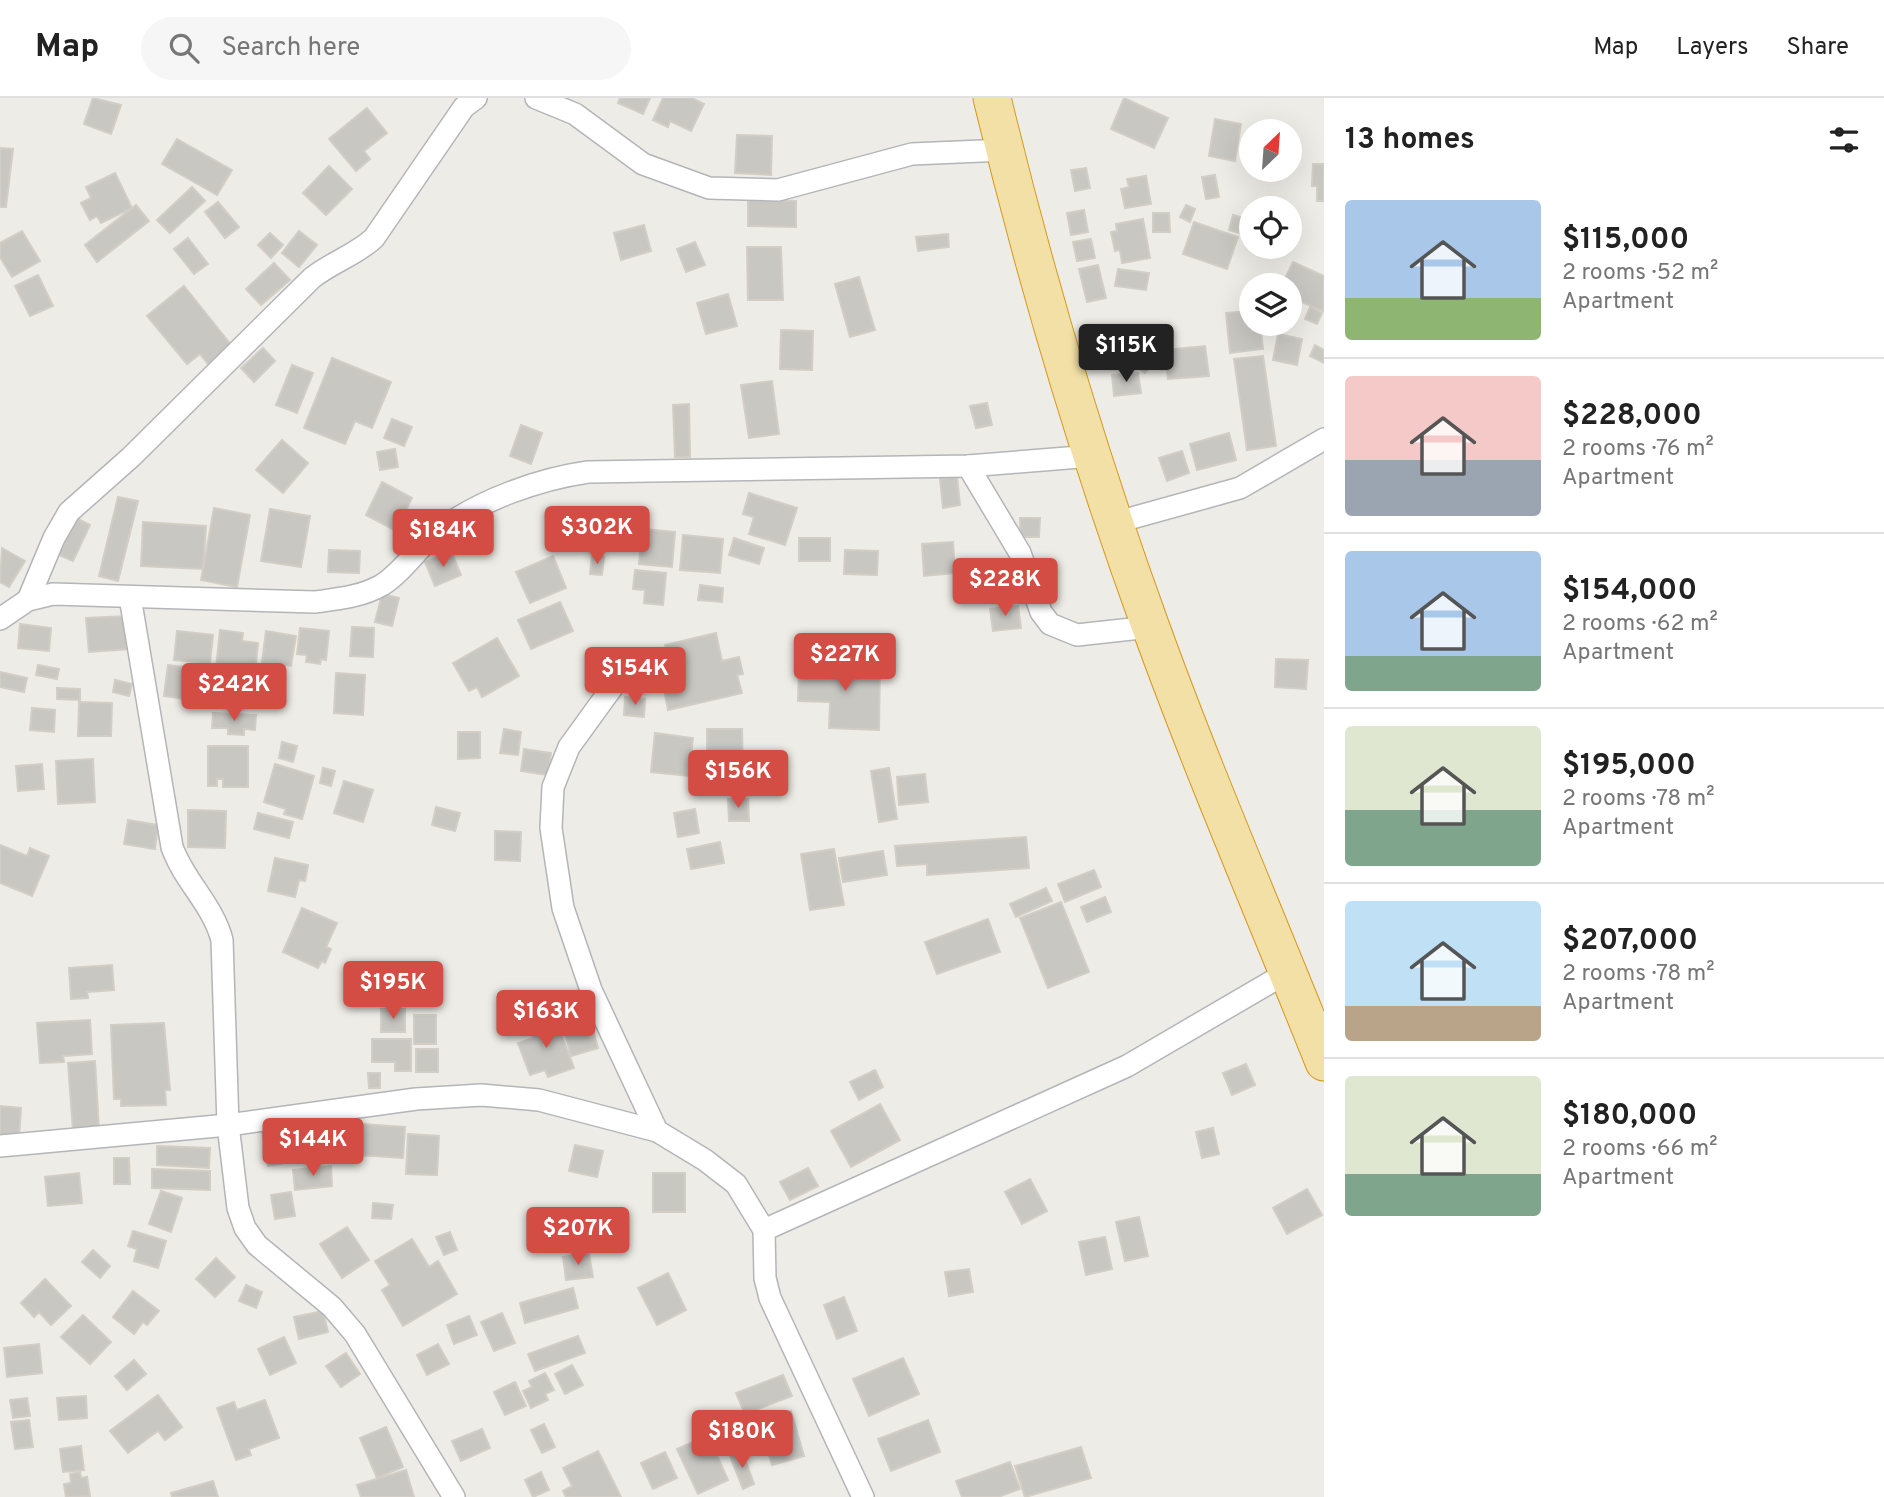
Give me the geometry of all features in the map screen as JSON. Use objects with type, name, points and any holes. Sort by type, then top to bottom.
[{"type":"highway","points":[[992,98],[1092,456],[1114,523],[1150,627],[1324,1062]]},
{"type":"street","points":[[28,600],[54,538],[69,512],[131,457],[312,278],[330,264],[362,249],[374,238],[464,107],[476,98]]},
{"type":"street","points":[[536,98],[575,114],[643,164],[709,188],[778,190],[912,154],[1005,150]]},
{"type":"street","points":[[1114,523],[1240,488],[1324,439]]},
{"type":"street","points":[[0,619],[28,600],[71,593],[314,602],[349,598],[383,585],[442,528],[518,489],[554,477],[588,472],[968,466],[1092,456]]},
{"type":"street","points":[[968,466],[1020,553],[1041,612],[1050,624],[1077,635],[1150,627]]},
{"type":"street","points":[[130,597],[172,847],[177,862],[218,923],[222,940],[228,1125],[237,1208],[245,1228],[257,1245],[332,1307],[355,1334],[454,1497]]},
{"type":"street","points":[[619,678],[569,747],[553,788],[551,828],[563,908],[587,979],[657,1131]]},
{"type":"street","points":[[764,1230],[1127,1066],[1288,972]]},
{"type":"street","points":[[0,1146],[228,1125],[416,1099],[481,1095],[539,1100],[657,1131],[736,1184],[764,1230],[765,1278],[770,1298],[863,1497]]},
{"type":"building","points":[[93,98],[121,105],[111,134],[84,124]]},
{"type":"building","points":[[620,98],[650,98],[643,114],[618,103]]},
{"type":"building","points":[[663,98],[692,98],[704,104],[691,131],[670,121],[668,127],[653,120]]},
{"type":"building","points":[[1124,98],[1168,118],[1154,148],[1111,129]]},
{"type":"building","points":[[367,108],[387,133],[364,151],[370,159],[356,171],[329,139]]},
{"type":"building","points":[[1215,119],[1239,124],[1235,161],[1209,156]]},
{"type":"building","points":[[737,135],[772,136],[771,175],[735,173]]},
{"type":"building","points":[[177,139],[232,170],[217,195],[162,164]]},
{"type":"building","points":[[0,148],[13,149],[6,207],[0,207]]},
{"type":"building","points":[[1313,164],[1324,164],[1324,201],[1317,201],[1317,186],[1312,186]]},
{"type":"building","points":[[329,166],[352,189],[326,215],[303,193]]},
{"type":"building","points":[[1086,168],[1090,188],[1075,191],[1071,170]]},
{"type":"building","points":[[115,173],[132,208],[101,223],[97,216],[90,220],[81,203],[91,198],[86,187]]},
{"type":"building","points":[[1215,175],[1219,197],[1206,199],[1202,177]]},
{"type":"building","points":[[1146,176],[1151,204],[1125,208],[1121,189],[1129,187],[1127,179]]},
{"type":"building","points":[[192,187],[205,201],[170,233],[157,220]]},
{"type":"building","points":[[748,200],[796,201],[796,227],[748,226]]},
{"type":"building","points":[[218,202],[239,227],[225,238],[205,212]]},
{"type":"building","points":[[136,205],[149,221],[97,262],[85,245]]},
{"type":"building","points":[[1186,205],[1195,209],[1190,222],[1180,217]]},
{"type":"building","points":[[1084,210],[1088,232],[1071,235],[1067,213]]},
{"type":"building","points":[[1153,213],[1169,213],[1170,232],[1153,232]]},
{"type":"building","points":[[1233,215],[1239,217],[1239,233],[1229,230]]},
{"type":"building","points":[[1143,219],[1150,258],[1122,263],[1120,250],[1115,251],[1111,232],[1117,231],[1116,224]]},
{"type":"building","points":[[1194,222],[1238,237],[1227,269],[1183,254]]},
{"type":"building","points":[[644,225],[651,251],[621,260],[614,233]]},
{"type":"building","points":[[22,231],[40,261],[12,277],[0,257],[0,243]]},
{"type":"building","points":[[299,231],[317,245],[299,267],[282,253]]},
{"type":"building","points":[[270,233],[283,245],[271,258],[258,245]]},
{"type":"building","points":[[948,234],[949,247],[918,251],[916,237]]},
{"type":"building","points":[[188,238],[208,264],[194,274],[174,249]]},
{"type":"building","points":[[1091,239],[1095,258],[1077,261],[1073,242]]},
{"type":"building","points":[[695,242],[705,265],[686,272],[677,249]]},
{"type":"building","points":[[747,247],[781,247],[783,300],[748,300]]},
{"type":"building","points":[[1293,262],[1324,276],[1323,311],[1302,302],[1302,273],[1288,273]]},
{"type":"building","points":[[274,263],[290,280],[261,305],[246,289]]},
{"type":"building","points":[[1098,265],[1106,298],[1087,302],[1079,269]]},
{"type":"building","points":[[1118,269],[1149,273],[1146,290],[1115,286]]},
{"type":"building","points":[[38,275],[53,306],[30,316],[15,286]]},
{"type":"building","points":[[859,277],[875,330],[850,337],[835,284]]},
{"type":"building","points":[[184,286],[232,346],[209,365],[200,354],[187,364],[147,316]]},
{"type":"building","points":[[728,294],[737,326],[706,334],[697,303]]},
{"type":"building","points":[[1310,307],[1322,313],[1317,324],[1305,319]]},
{"type":"building","points":[[1239,312],[1239,336],[1261,336],[1263,349],[1230,353],[1226,313]]},
{"type":"building","points":[[781,330],[813,331],[812,370],[780,369]]},
{"type":"building","points":[[1131,335],[1158,357],[1145,373],[1118,353]]},
{"type":"building","points":[[1278,336],[1302,339],[1297,365],[1273,360]]},
{"type":"building","points":[[1315,345],[1324,350],[1324,363],[1310,356]]},
{"type":"building","points":[[1205,346],[1209,376],[1168,379],[1165,350]]},
{"type":"building","points":[[263,348],[275,361],[254,382],[241,368]]},
{"type":"building","points":[[1263,356],[1276,446],[1247,450],[1234,359]]},
{"type":"building","points":[[332,358],[391,382],[372,428],[355,421],[345,444],[304,428]]},
{"type":"building","points":[[292,365],[313,373],[297,413],[276,405]]},
{"type":"building","points":[[1138,373],[1141,393],[1114,396],[1112,375]]},
{"type":"building","points":[[772,381],[779,434],[749,438],[741,385]]},
{"type":"building","points":[[987,403],[992,425],[976,428],[970,406]]},
{"type":"building","points":[[689,404],[690,457],[675,457],[673,405]]},
{"type":"building","points":[[392,419],[412,427],[404,446],[384,438]]},
{"type":"building","points":[[521,425],[542,433],[531,464],[510,456]]},
{"type":"building","points":[[1229,433],[1236,460],[1197,470],[1190,444]]},
{"type":"building","points":[[282,440],[308,463],[283,493],[256,470]]},
{"type":"building","points":[[395,449],[398,467],[380,470],[377,452]]},
{"type":"building","points":[[1182,451],[1189,473],[1167,481],[1159,458]]},
{"type":"building","points":[[957,477],[960,505],[943,508],[940,479]]},
{"type":"building","points":[[382,482],[412,498],[396,531],[366,515]]},
{"type":"building","points":[[749,493],[797,508],[785,545],[749,534],[754,517],[743,514]]},
{"type":"building","points":[[118,497],[138,501],[118,581],[99,576]]},
{"type":"building","points":[[214,508],[250,515],[237,587],[201,580]]},
{"type":"building","points":[[270,509],[310,516],[301,567],[261,561]]},
{"type":"building","points":[[76,518],[90,525],[73,561],[59,555]]},
{"type":"building","points":[[1020,518],[1040,518],[1039,537],[1020,537]]},
{"type":"building","points":[[143,522],[206,526],[203,569],[141,566]]},
{"type":"building","points":[[642,529],[675,532],[672,567],[639,564]]},
{"type":"building","points":[[683,535],[723,539],[720,573],[680,570]]},
{"type":"building","points":[[734,538],[764,548],[759,564],[729,555]]},
{"type":"building","points":[[799,538],[830,538],[830,561],[799,561]]},
{"type":"building","points":[[953,542],[955,573],[924,576],[922,544]]},
{"type":"building","points":[[2,548],[25,561],[9,587],[0,582]]},
{"type":"building","points":[[329,550],[360,551],[359,573],[328,572]]},
{"type":"building","points":[[845,550],[878,551],[877,575],[844,574]]},
{"type":"building","points":[[451,551],[461,575],[435,586],[425,562]]},
{"type":"building","points":[[553,556],[566,588],[530,603],[516,572]]},
{"type":"building","points":[[592,556],[604,557],[602,575],[590,574]]},
{"type":"building","points":[[635,570],[666,573],[663,605],[644,603],[645,590],[633,589]]},
{"type":"building","points":[[700,585],[723,588],[722,602],[698,600]]},
{"type":"building","points":[[382,594],[399,598],[392,626],[375,622]]},
{"type":"building","points":[[560,602],[573,631],[531,649],[518,620]]},
{"type":"building","points":[[1018,606],[1021,628],[993,631],[990,609]]},
{"type":"building","points":[[128,616],[130,649],[89,652],[86,618]]},
{"type":"building","points":[[20,624],[51,628],[49,651],[18,648]]},
{"type":"building","points":[[352,627],[374,628],[373,657],[350,656]]},
{"type":"building","points":[[300,628],[329,631],[326,660],[321,659],[320,664],[306,662],[307,655],[297,654]]},
{"type":"building","points":[[220,630],[243,633],[242,641],[258,643],[255,672],[216,668]]},
{"type":"building","points":[[177,631],[213,635],[210,663],[174,660]]},
{"type":"building","points":[[266,631],[296,636],[291,666],[262,662]]},
{"type":"building","points":[[716,633],[722,661],[739,657],[743,674],[737,675],[742,693],[668,710],[664,689],[676,686],[665,645]]},
{"type":"building","points":[[497,638],[519,676],[482,697],[477,687],[469,691],[453,663]]},
{"type":"building","points":[[1276,659],[1308,660],[1306,689],[1275,687]]},
{"type":"building","points":[[833,661],[880,663],[879,730],[829,728],[830,702],[798,701],[799,667],[833,668]]},
{"type":"building","points":[[38,665],[59,669],[57,679],[36,675]]},
{"type":"building","points":[[168,665],[216,671],[212,703],[164,696]]},
{"type":"building","points":[[0,672],[27,678],[24,692],[0,687]]},
{"type":"building","points":[[336,673],[365,675],[363,715],[334,713]]},
{"type":"building","points":[[115,680],[132,684],[129,696],[113,692]]},
{"type":"building","points":[[57,688],[80,689],[80,700],[57,699]]},
{"type":"building","points":[[625,697],[645,699],[644,717],[624,715]]},
{"type":"building","points":[[79,702],[112,703],[111,736],[78,736]]},
{"type":"building","points":[[32,708],[55,710],[54,732],[30,730]]},
{"type":"building","points":[[213,713],[256,715],[255,730],[244,729],[244,735],[228,734],[228,728],[212,728]]},
{"type":"building","points":[[504,729],[521,732],[518,755],[500,753]]},
{"type":"building","points":[[707,729],[742,729],[743,774],[718,774],[718,759],[707,759]]},
{"type":"building","points":[[458,732],[480,732],[480,758],[458,759]]},
{"type":"building","points":[[655,733],[693,738],[689,776],[651,772]]},
{"type":"building","points":[[282,742],[297,746],[293,762],[279,758]]},
{"type":"building","points":[[208,746],[248,746],[248,787],[223,787],[223,779],[217,779],[217,786],[208,786]]},
{"type":"building","points":[[524,749],[551,753],[548,775],[521,771]]},
{"type":"building","points":[[93,759],[95,802],[58,804],[56,761]]},
{"type":"building","points":[[42,764],[44,789],[18,791],[16,766]]},
{"type":"building","points":[[275,764],[314,776],[302,819],[284,814],[286,809],[264,802]]},
{"type":"building","points":[[323,768],[335,771],[331,786],[320,783]]},
{"type":"building","points":[[889,768],[897,819],[879,822],[871,771]]},
{"type":"building","points":[[925,774],[928,802],[899,805],[897,777]]},
{"type":"building","points":[[344,781],[373,790],[363,822],[334,813]]},
{"type":"building","points":[[728,799],[748,799],[749,821],[729,821]]},
{"type":"building","points":[[436,807],[460,813],[455,831],[432,825]]},
{"type":"building","points":[[695,809],[699,833],[678,837],[674,813]]},
{"type":"building","points":[[188,810],[226,811],[225,848],[188,847]]},
{"type":"building","points":[[258,813],[293,822],[289,838],[254,829]]},
{"type":"building","points":[[128,820],[158,825],[155,849],[124,844]]},
{"type":"building","points":[[495,831],[521,832],[520,861],[495,860]]},
{"type":"building","points":[[1026,837],[1029,868],[927,875],[927,864],[897,866],[895,846]]},
{"type":"building","points":[[720,842],[724,863],[691,869],[687,849]]},
{"type":"building","points":[[0,845],[27,856],[30,848],[49,856],[32,896],[0,883]]},
{"type":"building","points":[[834,849],[844,905],[810,910],[801,854]]},
{"type":"building","points":[[883,851],[887,875],[843,882],[839,858]]},
{"type":"building","points":[[275,858],[308,865],[305,881],[299,880],[295,897],[268,891]]},
{"type":"building","points":[[1094,870],[1101,887],[1065,902],[1058,884]]},
{"type":"building","points":[[1046,888],[1052,901],[1016,917],[1010,904]]},
{"type":"building","points":[[1105,897],[1111,912],[1087,922],[1081,907]]},
{"type":"building","points":[[1061,902],[1089,972],[1048,988],[1020,918]]},
{"type":"building","points":[[302,908],[337,923],[326,947],[331,949],[325,963],[322,961],[318,968],[283,952]]},
{"type":"building","points":[[988,919],[1000,952],[937,974],[925,942]]},
{"type":"building","points":[[112,965],[114,990],[87,992],[88,998],[71,999],[69,968]]},
{"type":"building","points":[[579,990],[583,1004],[534,1018],[530,1004]]},
{"type":"building","points":[[381,1009],[405,1009],[405,1032],[381,1032]]},
{"type":"building","points":[[588,1012],[598,1048],[571,1056],[561,1020]]},
{"type":"building","points":[[414,1015],[436,1015],[436,1044],[414,1044]]},
{"type":"building","points":[[555,1018],[574,1068],[548,1077],[545,1070],[530,1075],[518,1043],[533,1038],[529,1028]]},
{"type":"building","points":[[90,1020],[92,1054],[63,1056],[64,1062],[40,1063],[37,1023]]},
{"type":"building","points":[[164,1023],[170,1090],[165,1090],[166,1105],[121,1106],[121,1099],[114,1099],[111,1025]]},
{"type":"building","points":[[372,1039],[411,1039],[411,1071],[395,1071],[395,1062],[372,1062]]},
{"type":"building","points":[[416,1049],[438,1049],[438,1072],[416,1072]]},
{"type":"building","points":[[95,1061],[99,1129],[73,1131],[68,1063]]},
{"type":"building","points":[[1246,1064],[1255,1085],[1232,1095],[1223,1073]]},
{"type":"building","points":[[875,1070],[883,1087],[859,1100],[850,1082]]},
{"type":"building","points":[[368,1073],[380,1073],[380,1088],[369,1088]]},
{"type":"building","points":[[880,1104],[900,1140],[851,1167],[831,1131]]},
{"type":"building","points":[[0,1106],[21,1108],[19,1138],[0,1137]]},
{"type":"building","points":[[295,1124],[301,1160],[268,1166],[262,1130]]},
{"type":"building","points":[[361,1124],[405,1127],[403,1158],[359,1155]]},
{"type":"building","points":[[1213,1128],[1219,1154],[1202,1158],[1196,1132]]},
{"type":"building","points":[[408,1134],[439,1136],[437,1175],[406,1174]]},
{"type":"building","points":[[575,1145],[603,1151],[597,1177],[569,1171]]},
{"type":"building","points":[[157,1146],[210,1148],[209,1168],[157,1165]]},
{"type":"building","points":[[114,1158],[129,1158],[130,1184],[114,1184]]},
{"type":"building","points":[[331,1166],[332,1186],[295,1190],[293,1170]]},
{"type":"building","points":[[808,1168],[818,1186],[790,1200],[780,1182]]},
{"type":"building","points":[[152,1169],[210,1171],[210,1190],[152,1188]]},
{"type":"building","points":[[79,1173],[82,1203],[48,1206],[45,1177]]},
{"type":"building","points":[[653,1173],[685,1173],[685,1212],[653,1212]]},
{"type":"building","points":[[1030,1179],[1047,1211],[1022,1224],[1005,1192]]},
{"type":"building","points":[[1307,1189],[1322,1215],[1287,1234],[1273,1208]]},
{"type":"building","points":[[161,1191],[182,1198],[171,1232],[149,1224]]},
{"type":"building","points":[[291,1192],[295,1216],[275,1219],[271,1195]]},
{"type":"building","points":[[373,1203],[393,1205],[391,1219],[372,1218]]},
{"type":"building","points":[[1139,1217],[1148,1256],[1125,1261],[1116,1222]]},
{"type":"building","points":[[347,1227],[369,1260],[342,1278],[320,1244]]},
{"type":"building","points":[[133,1231],[166,1241],[158,1268],[134,1261],[137,1249],[128,1246]]},
{"type":"building","points":[[450,1232],[457,1250],[444,1255],[436,1237]]},
{"type":"building","points":[[1105,1237],[1112,1269],[1086,1275],[1079,1242]]},
{"type":"building","points":[[412,1239],[429,1267],[438,1261],[457,1294],[403,1326],[382,1290],[390,1285],[375,1261]]},
{"type":"building","points":[[93,1250],[110,1266],[100,1278],[82,1262]]},
{"type":"building","points":[[589,1254],[593,1277],[566,1280],[563,1257]]},
{"type":"building","points":[[216,1258],[235,1277],[215,1297],[196,1279]]},
{"type":"building","points":[[969,1269],[973,1292],[949,1296],[945,1272]]},
{"type":"building","points":[[668,1273],[686,1310],[657,1325],[638,1288]]},
{"type":"building","points":[[45,1279],[71,1306],[51,1325],[39,1312],[34,1317],[21,1303]]},
{"type":"building","points":[[246,1285],[262,1292],[256,1308],[239,1301]]},
{"type":"building","points":[[573,1288],[578,1308],[525,1323],[520,1303]]},
{"type":"building","points":[[133,1291],[159,1311],[147,1325],[143,1322],[134,1334],[113,1317]]},
{"type":"building","points":[[844,1297],[857,1331],[837,1339],[824,1305]]},
{"type":"building","points":[[323,1311],[328,1332],[299,1339],[294,1317]]},
{"type":"building","points":[[502,1313],[515,1343],[494,1351],[481,1322]]},
{"type":"building","points":[[83,1315],[111,1342],[90,1364],[61,1337]]},
{"type":"building","points":[[469,1316],[477,1335],[454,1344],[447,1325]]},
{"type":"building","points":[[578,1336],[585,1353],[535,1371],[528,1354]]},
{"type":"building","points":[[284,1337],[296,1363],[270,1375],[258,1349]]},
{"type":"building","points":[[39,1344],[42,1373],[7,1377],[4,1348]]},
{"type":"building","points":[[438,1344],[449,1364],[427,1375],[417,1355]]},
{"type":"building","points":[[346,1353],[360,1374],[341,1387],[326,1366]]},
{"type":"building","points":[[903,1358],[919,1394],[869,1416],[853,1379]]},
{"type":"building","points":[[134,1360],[146,1374],[127,1390],[115,1376]]},
{"type":"building","points":[[572,1365],[583,1385],[565,1394],[555,1374]]},
{"type":"building","points":[[545,1373],[554,1390],[545,1394],[548,1400],[531,1408],[523,1391],[532,1387],[529,1381]]},
{"type":"building","points":[[783,1375],[792,1396],[745,1414],[736,1393]]},
{"type":"building","points":[[515,1382],[526,1406],[505,1415],[494,1392]]},
{"type":"building","points":[[158,1395],[182,1427],[165,1440],[158,1431],[128,1453],[110,1431]]},
{"type":"building","points":[[86,1396],[87,1418],[59,1420],[57,1398]]},
{"type":"building","points":[[27,1398],[30,1416],[13,1418],[10,1400]]},
{"type":"building","points":[[265,1400],[279,1438],[249,1449],[251,1455],[236,1460],[217,1408],[234,1402],[237,1410]]},
{"type":"building","points":[[791,1411],[804,1456],[772,1465],[758,1420]]},
{"type":"building","points":[[29,1420],[33,1447],[15,1449],[11,1422]]},
{"type":"building","points":[[928,1420],[940,1452],[891,1471],[878,1439]]},
{"type":"building","points":[[544,1424],[555,1447],[542,1453],[531,1430]]},
{"type":"building","points":[[386,1427],[403,1467],[377,1478],[360,1438]]},
{"type":"building","points":[[482,1429],[490,1448],[461,1461],[452,1441]]},
{"type":"building","points":[[708,1435],[728,1480],[698,1494],[677,1449]]},
{"type":"building","points":[[81,1446],[84,1470],[63,1472],[60,1449]]},
{"type":"building","points":[[1081,1447],[1091,1478],[1025,1497],[1015,1466]]},
{"type":"building","points":[[598,1451],[621,1497],[566,1497],[563,1491],[572,1486],[563,1468]]},
{"type":"building","points":[[742,1451],[754,1484],[743,1489],[730,1456]]},
{"type":"building","points":[[665,1452],[677,1478],[653,1489],[641,1463]]},
{"type":"building","points":[[1010,1462],[1020,1489],[998,1497],[962,1497],[956,1481]]},
{"type":"building","points":[[406,1470],[414,1497],[361,1497],[357,1485]]},
{"type":"building","points":[[80,1472],[81,1478],[87,1477],[90,1496],[66,1497],[64,1484],[71,1483],[70,1474]]},
{"type":"building","points":[[541,1472],[549,1490],[533,1497],[525,1480]]},
{"type":"building","points":[[213,1481],[218,1497],[172,1497],[171,1493]]}]
